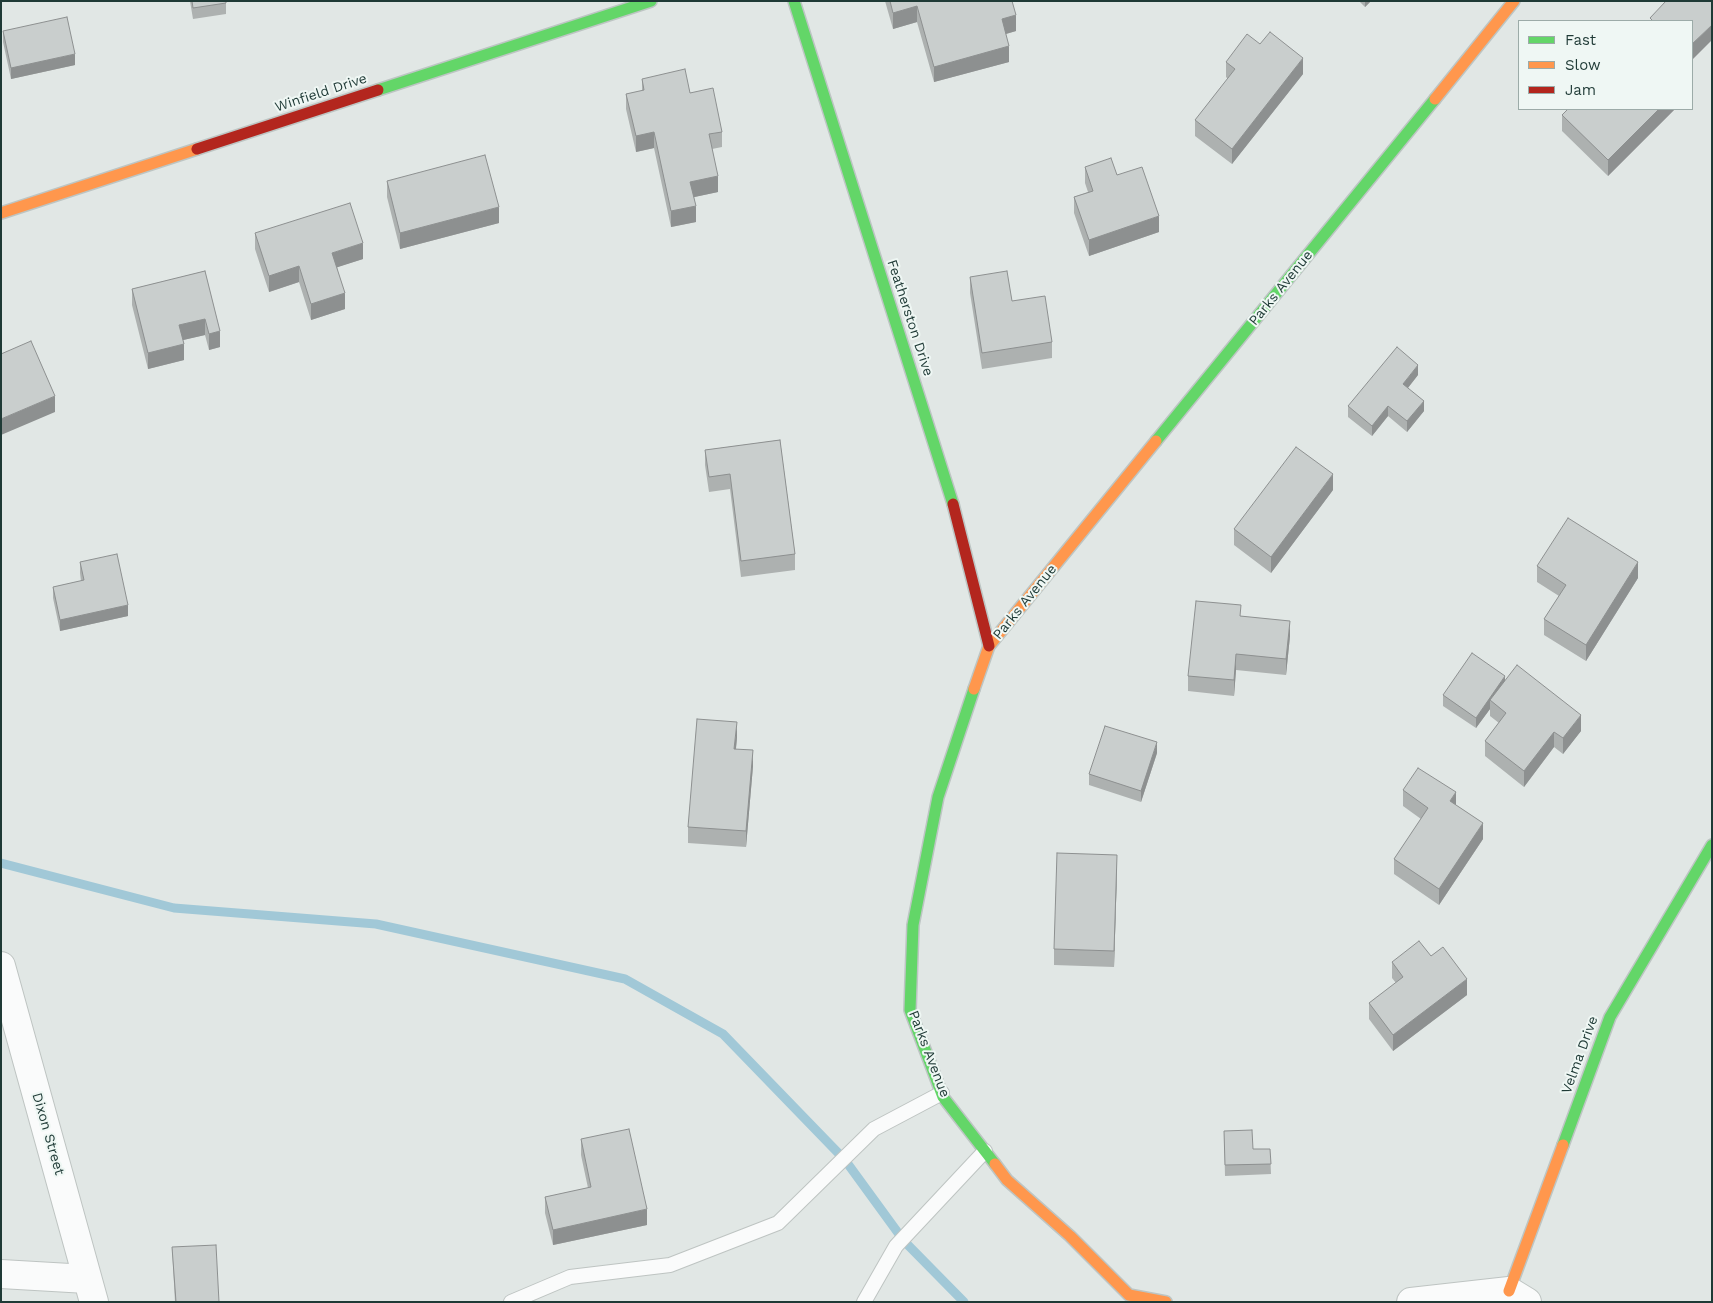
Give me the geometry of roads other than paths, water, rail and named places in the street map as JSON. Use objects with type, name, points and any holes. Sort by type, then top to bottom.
[{"type":"street","name":"Winfield Drive","points":[[1,213],[651,1]]},
{"type":"street","name":"Featherston Drive","points":[[794,1],[956,512],[989,646]]},
{"type":"street","name":"Parks Avenue","points":[[1166,1302],[1129,1295],[1070,1236],[1007,1180],[943,1097],[910,1010],[913,925],[938,797],[989,646],[1514,1]]},
{"type":"street","name":"Velma Drive","points":[[1518,1296],[1610,1016],[1712,845]]},
{"type":"street","name":"Dixon Street","points":[[1,966],[90,1290]]},
{"type":"street","points":[[1,1274],[90,1290]]},
{"type":"street","points":[[1411,1302],[1518,1296]]},
{"type":"lane","points":[[511,1302],[570,1277],[670,1265],[778,1223],[874,1129],[942,1093]]},
{"type":"lane","points":[[864,1302],[896,1246],[985,1151]]},
{"type":"waterway","points":[[1,863],[174,908],[376,924],[625,979],[723,1034],[845,1160],[904,1241],[964,1302]]}]
